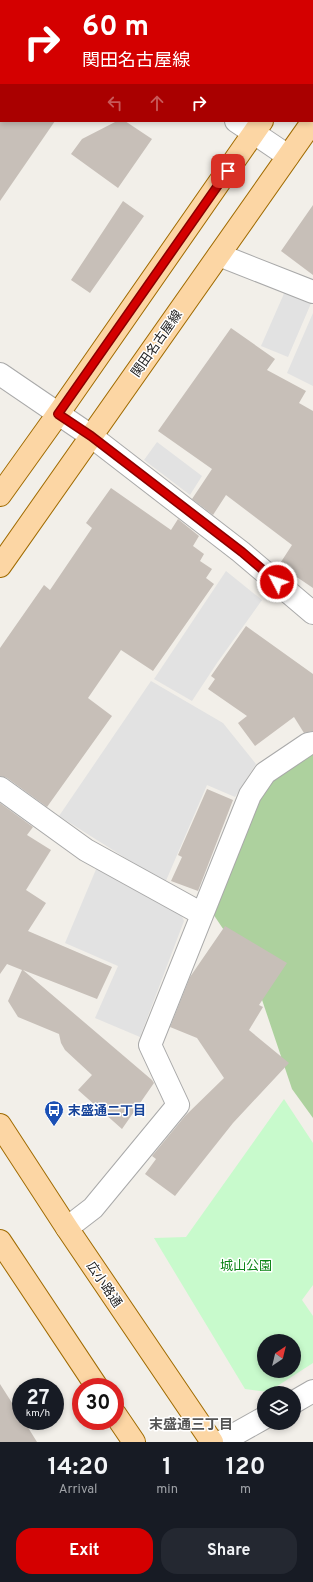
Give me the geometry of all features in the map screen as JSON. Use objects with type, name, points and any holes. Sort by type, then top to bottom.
[{"type":"main road","name":"関田名古屋線","points":[[0,566],[312,122]]},
{"type":"main road","points":[[0,495],[258,127]]},
{"type":"main road","name":"広小路通","points":[[0,1124],[67,1228],[212,1442]]},
{"type":"main road","points":[[0,1241],[91,1378]]},
{"type":"main road","points":[[124,1427],[134,1442]]},
{"type":"street","points":[[240,122],[258,127],[288,156]]},
{"type":"street","points":[[219,254],[313,292]]},
{"type":"street","points":[[0,374],[91,436],[242,552],[313,613]]},
{"type":"street","points":[[67,1228],[93,1208],[178,1104],[150,1045],[250,795],[265,773],[308,744],[313,743]]},
{"type":"street","points":[[0,788],[86,850],[202,914]]},
{"type":"street","points":[[301,1398],[313,1391]]},
{"type":"street","points":[[221,1442],[257,1422]]},
{"type":"green space","points":[[313,754],[313,1118],[292,1089],[253,973],[211,911],[263,787]]},
{"type":"green space","name":"城山公園","points":[[284,1099],[313,1143],[313,1285],[302,1300],[313,1316],[313,1363],[301,1371],[301,1334],[257,1334],[257,1378],[290,1378],[277,1386],[257,1386],[257,1391],[245,1389],[154,1238],[186,1237]]},
{"type":"shaded area","points":[[286,289],[312,301],[288,357],[261,346]]},
{"type":"shaded area","points":[[313,313],[313,386],[287,373]]},
{"type":"shaded area","points":[[157,442],[202,476],[190,495],[144,460]]},
{"type":"shaded area","points":[[226,571],[262,600],[192,701],[154,679]]},
{"type":"shaded area","points":[[151,681],[223,723],[256,764],[235,797],[207,785],[165,883],[59,816]]},
{"type":"shaded area","points":[[97,867],[178,908],[184,921],[140,1037],[95,1018],[118,966],[65,943]]},
{"type":"building","points":[[0,122],[54,122],[0,201]]},
{"type":"building","points":[[115,122],[126,122],[152,139],[118,188],[71,154],[82,139]]},
{"type":"building","points":[[123,201],[144,216],[90,293],[71,280]]},
{"type":"building","points":[[313,205],[313,275],[281,251]]},
{"type":"building","points":[[231,328],[275,359],[267,370],[306,391],[299,403],[313,411],[313,588],[279,565],[292,545],[226,495],[213,515],[192,499],[212,469],[158,431]]},
{"type":"building","points":[[111,488],[171,530],[178,519],[199,536],[193,546],[204,554],[200,561],[212,569],[206,578],[214,584],[153,671],[121,650],[88,698],[112,716],[47,807],[7,778],[0,776],[0,648],[44,585],[50,590],[92,528],[86,523]]},
{"type":"building","points":[[246,626],[313,674],[313,731],[304,733],[294,717],[255,746],[238,723],[247,716],[208,689],[215,679],[211,676]]},
{"type":"building","points":[[207,789],[233,800],[198,891],[171,881],[182,857],[178,855]]},
{"type":"building","points":[[0,803],[33,827],[27,835],[51,850],[26,890],[46,903],[28,931],[112,967],[97,999],[23,970],[154,1083],[122,1129],[78,1090],[92,1075],[65,1050],[61,1043],[59,1034],[18,1017],[8,1001],[22,970],[7,964],[0,974]]},
{"type":"building","points":[[225,926],[287,963],[259,1005],[263,1007],[249,1030],[289,1063],[233,1123],[175,1196],[145,1174],[156,1159],[152,1156],[185,1116],[224,1078],[197,1038],[170,1027],[190,977]]},
{"type":"building","points":[[0,1384],[12,1403],[12,1430],[30,1430],[37,1442],[0,1442]]},
{"type":"place","name":"末盛通二丁目","points":[[54,1127]]},
{"type":"district","name":"末盛通三丁目","points":[[191,1424]]},
{"type":"route","points":[[228,171],[58,414],[91,436],[242,552],[277,582]]}]
